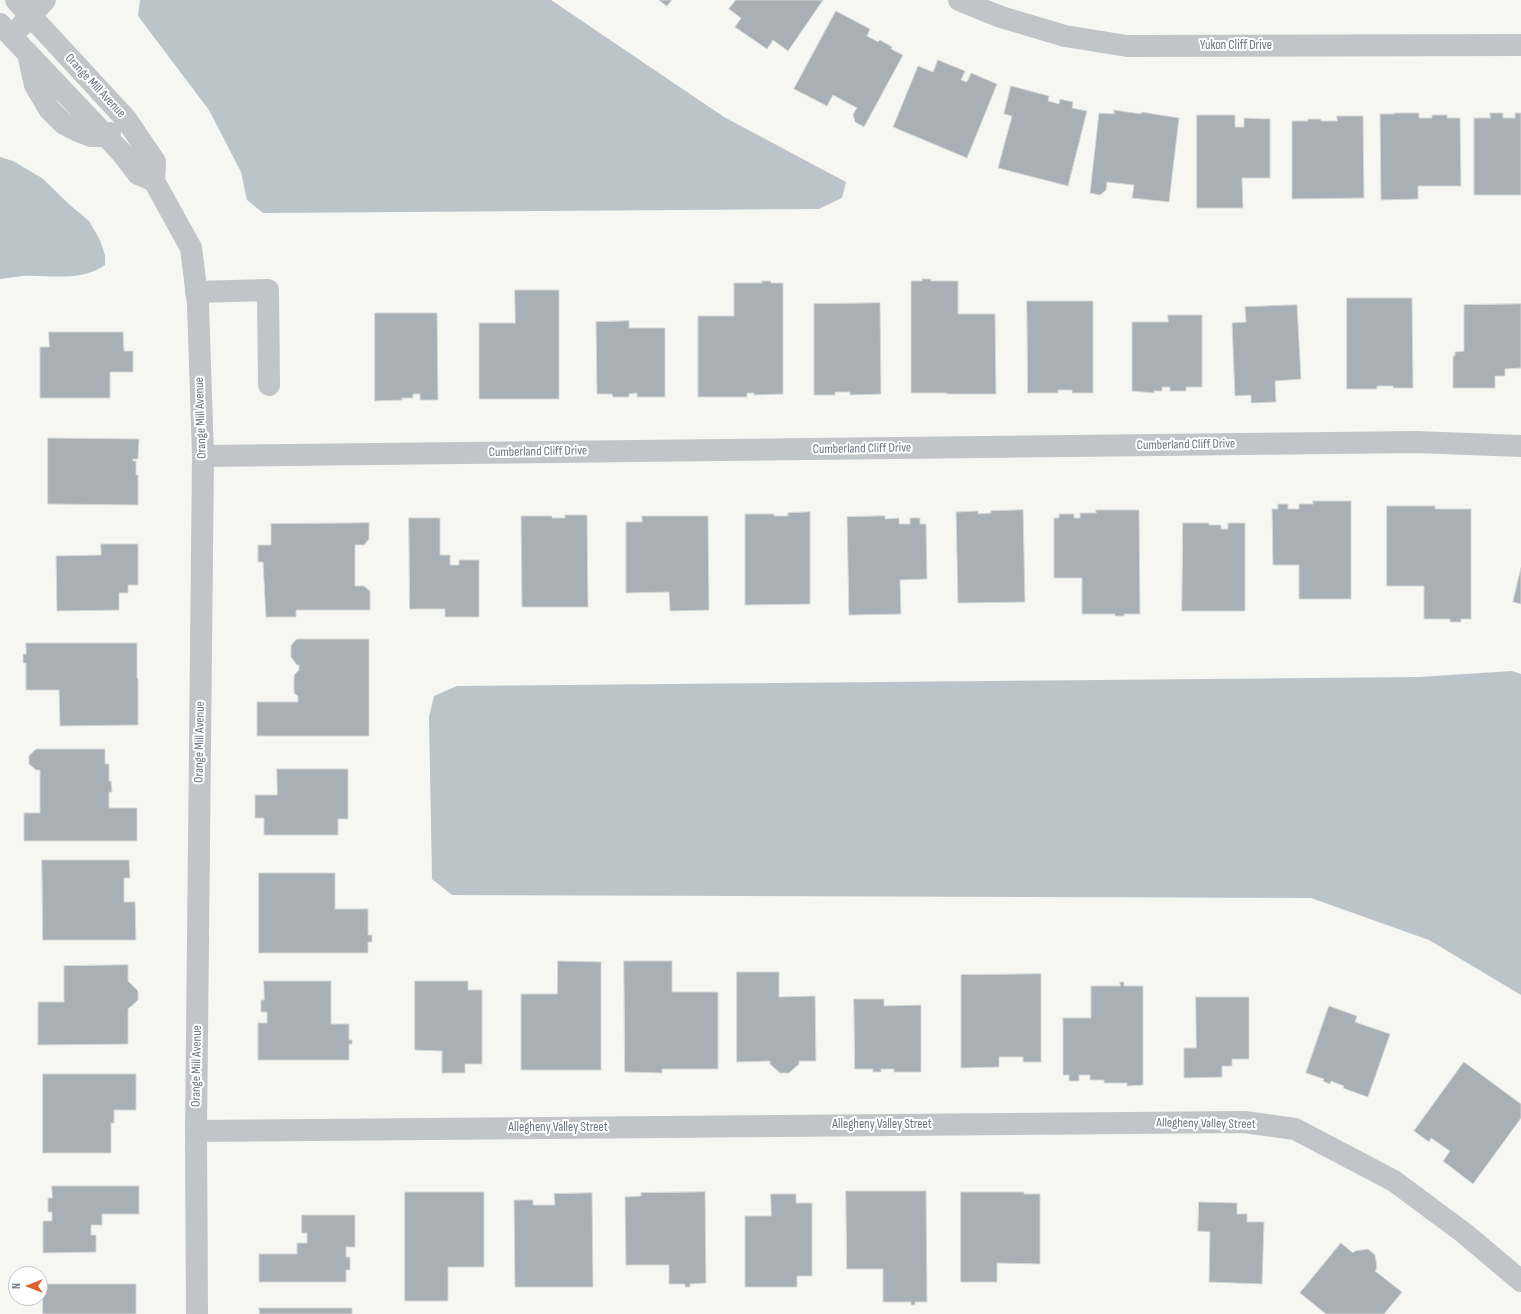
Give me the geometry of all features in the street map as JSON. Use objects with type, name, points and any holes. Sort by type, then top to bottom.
[{"type":"street","name":"Orange Mill Avenue","points":[[16,0],[126,119],[155,162],[154,181],[191,248],[196,292],[203,456],[196,1131],[197,1314]]},
{"type":"street","points":[[4,36],[30,16],[45,0]]},
{"type":"street","name":"Yukon Cliff Drive","points":[[959,0],[1001,17],[1065,36],[1127,46],[1521,45]]},
{"type":"street","name":"Orange Mill Avenue","points":[[4,36],[28,54],[122,153],[138,174],[154,181]]},
{"type":"street","points":[[106,136],[126,119]]},
{"type":"street","points":[[196,292],[268,290],[269,385]]},
{"type":"street","name":"Cumberland Cliff Drive","points":[[203,456],[1416,442],[1521,446]]},
{"type":"street","name":"Allegheny Valley Street","points":[[196,1131],[1244,1122],[1295,1129],[1394,1181],[1464,1233],[1521,1280]]},
{"type":"shaded area","points":[[140,0],[551,0],[724,117],[846,182],[842,198],[819,209],[263,213],[247,200],[241,172],[209,110],[138,16]]},
{"type":"shaded area","points":[[0,157],[13,161],[42,178],[89,221],[100,240],[105,255],[105,265],[95,271],[75,276],[22,276],[0,279]]},
{"type":"shaded area","points":[[1512,671],[1521,674],[1521,995],[1429,940],[1311,898],[452,895],[432,879],[429,717],[434,696],[457,686],[1419,677]]},
{"type":"building","points":[[659,0],[672,0],[667,6]]},
{"type":"building","points":[[736,0],[823,0],[788,51],[773,40],[767,49],[735,27],[741,18],[729,9]]},
{"type":"building","points":[[836,11],[870,29],[867,36],[878,42],[880,40],[892,47],[891,49],[903,55],[864,127],[855,122],[853,114],[857,108],[833,95],[827,106],[794,89]]},
{"type":"building","points":[[938,60],[965,71],[961,80],[967,82],[971,73],[997,84],[967,158],[893,127],[918,66],[933,72]]},
{"type":"building","points":[[1011,86],[1049,96],[1048,101],[1059,104],[1060,99],[1073,102],[1072,108],[1087,111],[1068,186],[998,168],[1012,116],[1004,114]]},
{"type":"building","points":[[1114,110],[1141,114],[1141,112],[1179,118],[1169,202],[1132,198],[1134,185],[1107,182],[1106,190],[1100,195],[1090,193],[1099,113],[1114,114]]},
{"type":"building","points":[[1419,113],[1419,118],[1432,118],[1432,115],[1447,115],[1447,118],[1460,118],[1461,186],[1418,186],[1418,199],[1381,200],[1380,114]]},
{"type":"building","points":[[1490,113],[1503,113],[1503,118],[1515,118],[1515,113],[1521,113],[1521,195],[1474,195],[1474,118],[1490,118]]},
{"type":"building","points":[[1197,115],[1235,115],[1235,127],[1244,127],[1244,118],[1270,119],[1270,178],[1242,178],[1243,208],[1197,208]]},
{"type":"building","points":[[1337,116],[1363,116],[1364,198],[1292,199],[1292,121],[1321,119],[1321,121],[1337,121]]},
{"type":"building","points":[[922,279],[931,279],[931,281],[958,281],[958,314],[995,314],[996,394],[911,393],[911,281],[922,281]]},
{"type":"building","points":[[762,281],[783,283],[783,394],[754,395],[754,393],[747,393],[747,397],[698,397],[698,316],[734,316],[734,283],[762,283]]},
{"type":"building","points":[[515,290],[559,290],[559,399],[479,399],[479,323],[515,323]]},
{"type":"building","points":[[1347,298],[1412,298],[1413,388],[1377,386],[1377,389],[1347,389]]},
{"type":"building","points":[[1027,301],[1093,301],[1093,393],[1072,393],[1072,390],[1058,390],[1058,393],[1028,393]]},
{"type":"building","points":[[880,303],[881,394],[850,395],[850,392],[835,392],[835,395],[814,395],[814,304]]},
{"type":"building","points":[[1521,304],[1521,368],[1505,369],[1505,376],[1495,376],[1495,388],[1453,388],[1453,356],[1455,356],[1455,352],[1464,351],[1464,305]]},
{"type":"building","points":[[1297,305],[1301,379],[1275,381],[1276,402],[1251,403],[1251,395],[1235,396],[1232,323],[1246,322],[1245,307]]},
{"type":"building","points":[[375,313],[437,313],[438,400],[420,400],[420,394],[413,394],[413,398],[375,401]]},
{"type":"building","points":[[1168,315],[1202,315],[1202,387],[1186,387],[1186,391],[1170,391],[1170,387],[1162,387],[1162,391],[1154,391],[1154,393],[1132,391],[1132,322],[1168,322]]},
{"type":"building","points":[[629,321],[629,328],[665,328],[665,397],[637,397],[637,393],[629,394],[629,397],[613,397],[612,394],[597,394],[596,322]]},
{"type":"building","points":[[49,332],[123,332],[124,351],[133,351],[133,372],[110,372],[110,398],[40,398],[40,347],[49,347]]},
{"type":"building","points":[[48,438],[139,439],[138,459],[133,459],[133,461],[136,461],[136,475],[138,475],[138,505],[48,504]]},
{"type":"building","points":[[1313,501],[1351,501],[1351,599],[1299,599],[1299,565],[1273,565],[1272,509],[1278,509],[1278,504],[1288,504],[1288,509],[1299,509],[1299,504],[1313,504]]},
{"type":"building","points":[[1387,506],[1435,506],[1435,509],[1471,509],[1471,619],[1461,619],[1461,622],[1450,622],[1450,619],[1424,619],[1424,586],[1387,586]]},
{"type":"building","points":[[1023,510],[1025,602],[958,603],[956,512],[978,511],[978,514],[991,513],[991,511]]},
{"type":"building","points":[[1096,510],[1139,510],[1140,614],[1124,614],[1124,616],[1115,616],[1115,614],[1082,614],[1082,578],[1054,578],[1054,518],[1059,518],[1059,514],[1074,514],[1074,518],[1080,518],[1080,513],[1096,513]]},
{"type":"building","points":[[810,512],[810,604],[745,605],[745,514],[774,514],[774,516],[788,516],[788,513]]},
{"type":"building","points":[[565,515],[587,515],[588,607],[522,607],[521,516],[552,516],[552,518],[565,518]]},
{"type":"building","points":[[642,516],[708,516],[709,610],[670,611],[669,592],[626,593],[626,522],[642,522]]},
{"type":"building","points":[[885,516],[885,519],[899,518],[899,524],[910,524],[910,518],[920,518],[920,524],[926,524],[927,579],[900,580],[901,614],[849,615],[847,517]]},
{"type":"building","points":[[409,518],[440,518],[440,555],[450,555],[450,565],[459,565],[459,560],[479,560],[479,617],[445,617],[445,609],[410,609]]},
{"type":"building","points":[[369,523],[369,539],[364,545],[355,545],[355,586],[364,586],[370,591],[370,610],[296,610],[296,617],[266,617],[263,562],[258,562],[258,545],[271,545],[271,524]]},
{"type":"building","points":[[1183,523],[1209,523],[1209,525],[1221,525],[1221,529],[1228,529],[1228,523],[1245,523],[1245,611],[1182,611]]},
{"type":"building","points":[[101,544],[138,544],[138,585],[128,585],[128,593],[119,593],[119,610],[57,611],[56,556],[101,555]]},
{"type":"building","points":[[1521,568],[1521,604],[1513,602]]},
{"type":"building","points":[[297,639],[369,639],[369,736],[257,736],[257,702],[298,702],[298,696],[294,693],[294,675],[299,670],[299,665],[297,665],[291,657],[291,646]]},
{"type":"building","points":[[26,643],[137,643],[138,725],[60,726],[59,690],[26,690],[26,663],[23,663],[23,654],[26,654]]},
{"type":"building","points":[[36,749],[105,749],[105,764],[109,764],[109,781],[111,781],[112,792],[109,792],[109,808],[137,808],[137,841],[24,841],[24,813],[40,813],[40,770],[36,770],[29,764],[29,756]]},
{"type":"building","points":[[277,769],[348,769],[348,819],[338,819],[338,835],[264,835],[264,818],[255,818],[255,795],[277,795]]},
{"type":"building","points":[[42,860],[129,860],[130,878],[124,878],[124,902],[135,902],[136,940],[43,940]]},
{"type":"building","points":[[259,873],[335,873],[335,909],[368,909],[368,935],[372,935],[372,942],[368,942],[368,953],[259,953]]},
{"type":"building","points":[[558,961],[601,962],[601,1070],[521,1070],[521,994],[557,994]]},
{"type":"building","points":[[624,961],[672,961],[672,992],[718,992],[718,1069],[662,1069],[662,1073],[625,1072]]},
{"type":"building","points":[[128,965],[128,981],[138,991],[138,1000],[128,1009],[128,1044],[38,1045],[38,1002],[64,1002],[64,966]]},
{"type":"building","points":[[737,972],[779,972],[779,997],[815,996],[816,1061],[799,1061],[799,1064],[789,1073],[780,1073],[770,1064],[770,1061],[737,1062]]},
{"type":"building","points":[[1041,974],[1041,1062],[1023,1062],[1023,1057],[999,1057],[999,1067],[961,1068],[961,975]]},
{"type":"building","points":[[264,981],[331,981],[331,1024],[349,1024],[349,1040],[352,1040],[352,1044],[349,1044],[349,1060],[258,1060],[258,1023],[267,1023],[267,1012],[261,1012],[261,1000],[264,1000]]},
{"type":"building","points":[[415,981],[468,981],[468,990],[482,990],[482,1064],[465,1064],[465,1073],[442,1073],[442,1051],[415,1050]]},
{"type":"building","points":[[1120,982],[1124,982],[1124,986],[1143,986],[1143,1085],[1127,1086],[1127,1083],[1104,1083],[1104,1080],[1090,1080],[1090,1075],[1079,1075],[1079,1081],[1069,1081],[1069,1075],[1063,1075],[1063,1018],[1091,1018],[1091,986],[1120,986]]},
{"type":"building","points":[[1196,997],[1249,997],[1249,1059],[1232,1059],[1232,1066],[1222,1066],[1222,1077],[1184,1078],[1184,1048],[1196,1048]]},
{"type":"building","points":[[854,999],[884,999],[884,1006],[921,1005],[921,1072],[894,1072],[894,1069],[881,1069],[881,1072],[873,1072],[873,1069],[855,1069]]},
{"type":"building","points":[[1329,1006],[1357,1016],[1355,1022],[1390,1034],[1368,1097],[1343,1088],[1344,1086],[1331,1081],[1330,1084],[1323,1081],[1324,1079],[1306,1073]]},
{"type":"building","points":[[1464,1062],[1521,1104],[1521,1118],[1473,1184],[1443,1161],[1450,1151],[1431,1138],[1429,1142],[1414,1131]]},
{"type":"building","points":[[43,1074],[136,1074],[136,1110],[114,1110],[114,1123],[111,1123],[111,1153],[43,1153]]},
{"type":"building","points":[[52,1186],[139,1186],[139,1214],[102,1214],[102,1225],[91,1225],[91,1235],[96,1235],[96,1252],[43,1253],[43,1221],[52,1221],[52,1212],[48,1212],[48,1198],[52,1198]]},
{"type":"building","points":[[846,1191],[926,1191],[927,1302],[915,1302],[915,1305],[911,1305],[911,1302],[883,1302],[883,1269],[847,1269]]},
{"type":"building","points":[[405,1192],[484,1192],[484,1267],[448,1267],[448,1301],[405,1301]]},
{"type":"building","points":[[705,1192],[706,1283],[690,1284],[690,1287],[685,1287],[685,1284],[669,1284],[669,1265],[626,1265],[625,1197],[641,1196],[641,1193]]},
{"type":"building","points":[[961,1192],[1024,1192],[1024,1194],[1040,1194],[1040,1264],[997,1263],[997,1282],[961,1282]]},
{"type":"building","points":[[592,1193],[593,1287],[515,1287],[514,1200],[533,1200],[533,1205],[555,1205],[554,1194]]},
{"type":"building","points":[[771,1194],[796,1194],[796,1203],[812,1203],[812,1276],[797,1276],[797,1287],[745,1287],[745,1216],[771,1216]]},
{"type":"building","points":[[1199,1202],[1237,1203],[1237,1214],[1247,1214],[1247,1222],[1264,1222],[1262,1284],[1209,1282],[1210,1232],[1198,1231]]},
{"type":"building","points":[[302,1215],[355,1215],[355,1247],[346,1247],[346,1257],[350,1257],[350,1270],[346,1270],[346,1282],[259,1282],[259,1254],[297,1254],[297,1243],[307,1243],[307,1233],[302,1233]]},
{"type":"building","points":[[1341,1243],[1353,1253],[1355,1251],[1368,1249],[1375,1255],[1377,1268],[1375,1271],[1402,1292],[1384,1314],[1326,1314],[1300,1293]]},
{"type":"building","points":[[48,1284],[136,1284],[136,1314],[43,1314],[43,1306],[48,1306]]},
{"type":"building","points":[[259,1308],[352,1308],[352,1314],[260,1314]]}]
